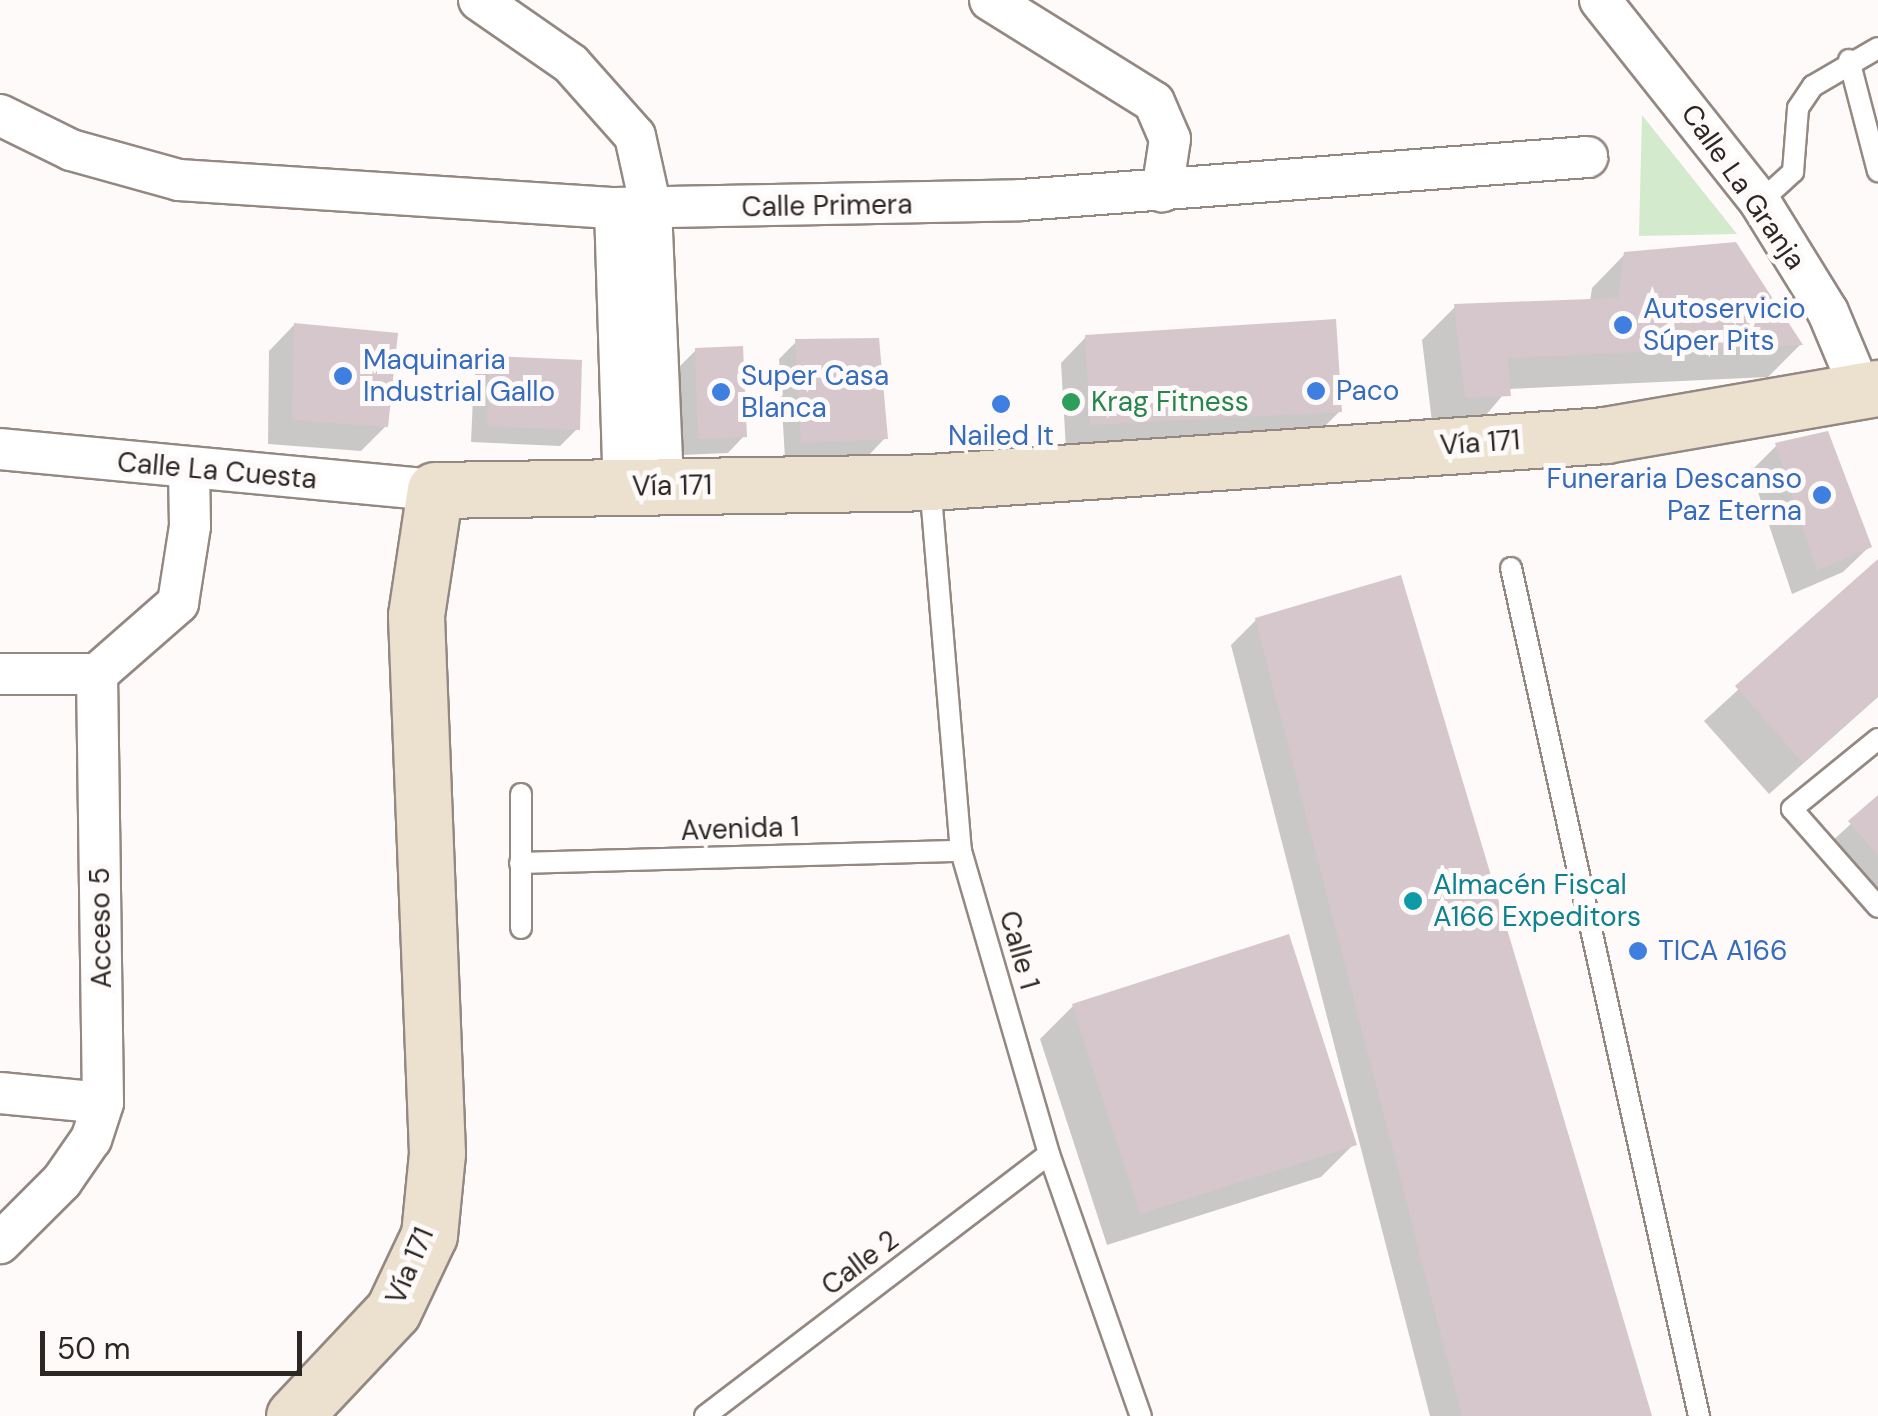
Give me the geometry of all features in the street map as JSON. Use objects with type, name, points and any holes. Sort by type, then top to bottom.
[{"type":"main road","name":"Vía 171","points":[[294,1416],[392,1312],[429,1235],[437,1152],[416,614],[435,490],[930,482],[1604,435],[1870,390]]},
{"type":"street","points":[[480,0],[606,97],[635,136],[633,208],[644,487]]},
{"type":"street","points":[[990,0],[1154,102],[1170,139],[1162,190]]},
{"type":"street","name":"Calle La Granja","points":[[1600,0],[1643,49],[1760,202],[1828,312],[1870,390]]},
{"type":"street","points":[[1643,49],[1644,0]]},
{"type":"street","name":"Calle Primera","points":[[0,115],[71,150],[179,180],[633,208],[800,208],[1162,190],[1586,157]]},
{"type":"street","name":"Calle La Cuesta","points":[[0,449],[189,470],[435,490]]},
{"type":"street","points":[[0,674],[98,674],[178,604],[190,526],[189,470]]},
{"type":"street","name":"Acceso 5","points":[[0,1242],[62,1181],[91,1139],[103,1102],[98,674]]},
{"type":"street","points":[[0,1094],[103,1102]]},
{"type":"lane","points":[[1760,202],[1793,172],[1804,98],[1849,60],[1878,48]]},
{"type":"lane","points":[[1849,60],[1878,171]]},
{"type":"lane","name":"Calle 1","points":[[930,482],[961,851],[1049,1154],[1142,1416]]},
{"type":"lane","points":[[1510,568],[1699,1416]]},
{"type":"lane","points":[[1878,739],[1792,808],[1878,908]]},
{"type":"lane","points":[[521,794],[521,928]]},
{"type":"lane","name":"Avenida 1","points":[[520,863],[961,851]]},
{"type":"lane","name":"Calle 2","points":[[705,1416],[1049,1154]]},
{"type":"green space","points":[[1642,115],[1737,234],[1639,236]]},
{"type":"building","name":"Autoservicio Súper Pits","points":[[1736,242],[1803,345],[1507,358],[1511,396],[1465,398],[1454,304],[1618,298],[1624,252]]},
{"type":"building","points":[[1336,319],[1342,412],[1090,425],[1085,335]]},
{"type":"building","name":"Maquinaria Industrial Gallo","points":[[294,323],[398,333],[388,427],[292,420]]},
{"type":"building","points":[[879,338],[888,439],[801,443],[795,339]]},
{"type":"building","name":"Super Casa Blanca","points":[[743,346],[747,437],[698,439],[695,348]]},
{"type":"building","points":[[489,356],[582,360],[580,430],[487,426]]},
{"type":"building","name":"Funeraria Descanso Paz Eterna","points":[[1828,431],[1872,547],[1817,571],[1775,443]]},
{"type":"building","points":[[1878,559],[1878,696],[1803,763],[1735,686]]},
{"type":"building","name":"Almacén Fiscal A166 Expeditors","points":[[1401,575],[1652,1416],[1462,1416],[1255,618]]},
{"type":"building","points":[[1878,795],[1878,855],[1848,821]]},
{"type":"building","points":[[1289,934],[1357,1145],[1140,1214],[1072,1004]]},
{"type":"place","name":"Autoservicio Súper Pits","points":[[1623,325]]},
{"type":"place","name":"Maquinaria Industrial Gallo","points":[[343,376]]},
{"type":"place","name":"Paco","points":[[1316,391]]},
{"type":"place","name":"Super Casa Blanca","points":[[721,392]]},
{"type":"place","name":"Krag Fitness","points":[[1071,402]]},
{"type":"place","name":"Nailed It","points":[[1001,404]]},
{"type":"place","name":"Funeraria Descanso Paz Eterna","points":[[1822,495]]},
{"type":"place","name":"Almacén Fiscal A166 Expeditors","points":[[1413,901]]},
{"type":"place","name":"TICA A166","points":[[1638,951]]}]
